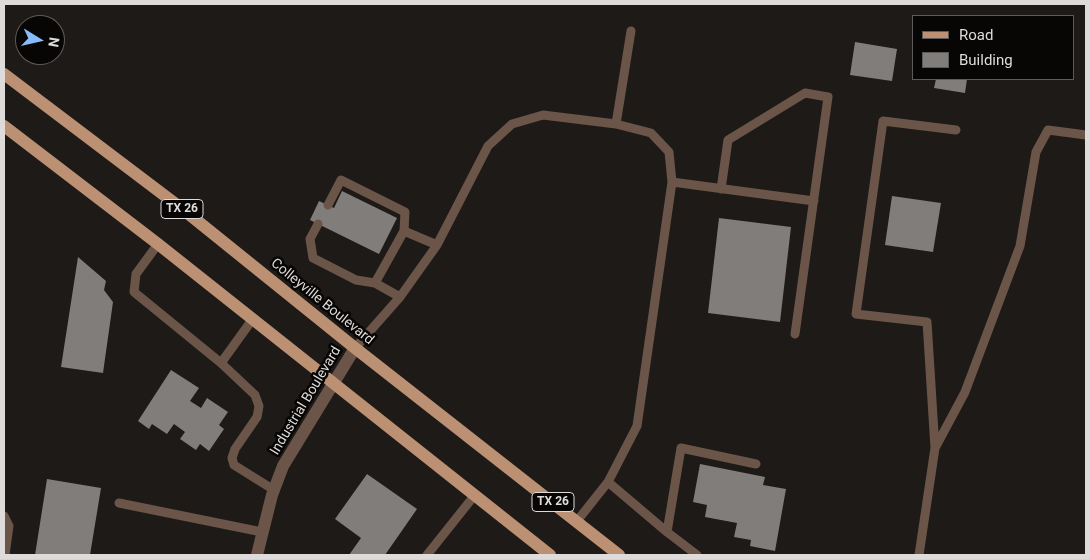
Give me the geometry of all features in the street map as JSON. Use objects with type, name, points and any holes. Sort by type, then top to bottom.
[{"type":"main road","name":"Colleyville Boulevard","points":[[4,74],[186,211],[355,348],[620,555]]},
{"type":"main road","points":[[4,126],[158,244],[550,555]]},
{"type":"street","name":"Industrial Boulevard","points":[[257,555],[274,490],[283,466],[298,438],[355,348]]},
{"type":"lane","points":[[616,124],[632,31]]},
{"type":"lane","points":[[721,189],[728,140],[805,93],[828,97],[795,334]]},
{"type":"lane","points":[[355,348],[400,296],[437,245],[488,146],[512,124],[543,115],[616,124],[651,134],[669,152],[672,182],[637,426],[608,482],[577,521]]},
{"type":"lane","points":[[919,555],[935,448],[927,322],[856,314],[883,121],[956,130]]},
{"type":"lane","points":[[935,448],[965,392],[1020,246],[1036,152],[1048,130],[1086,135]]},
{"type":"lane","points":[[328,205],[341,180],[405,212],[404,232],[375,283]]},
{"type":"lane","points":[[672,182],[814,201]]},
{"type":"lane","points":[[318,224],[310,239],[313,258],[356,280],[375,283],[400,296]]},
{"type":"lane","points":[[404,232],[437,245]]},
{"type":"lane","points":[[158,244],[136,274],[134,292],[221,363],[255,395],[259,406],[257,417],[235,449],[232,458],[234,465],[274,490]]},
{"type":"lane","points":[[221,363],[252,320]]},
{"type":"lane","points":[[668,532],[681,448],[756,464]]},
{"type":"lane","points":[[608,482],[697,555]]},
{"type":"lane","points":[[427,555],[474,496]]},
{"type":"lane","points":[[119,503],[262,532]]},
{"type":"lane","points":[[4,516],[9,526],[5,555]]},
{"type":"building","points":[[855,42],[897,49],[892,81],[850,75]]},
{"type":"building","points":[[936,80],[967,80],[965,93],[934,88]]},
{"type":"building","points":[[342,191],[397,218],[379,254],[310,220],[319,201],[334,208]]},
{"type":"building","points":[[892,196],[941,203],[933,252],[885,245]]},
{"type":"building","points":[[719,218],[791,227],[780,322],[708,313]]},
{"type":"building","points":[[78,257],[106,281],[104,290],[113,302],[103,373],[61,367]]},
{"type":"building","points":[[171,370],[199,388],[190,401],[201,408],[207,398],[228,412],[219,425],[224,429],[209,451],[200,444],[196,450],[180,439],[185,432],[174,424],[167,434],[152,424],[149,429],[138,421]]},
{"type":"building","points":[[700,464],[765,477],[763,485],[786,489],[775,551],[750,546],[751,540],[734,537],[737,523],[705,517],[707,505],[693,502]]},
{"type":"building","points":[[367,474],[417,509],[385,555],[349,555],[361,538],[335,519]]},
{"type":"building","points":[[47,479],[101,488],[90,555],[35,555]]}]
